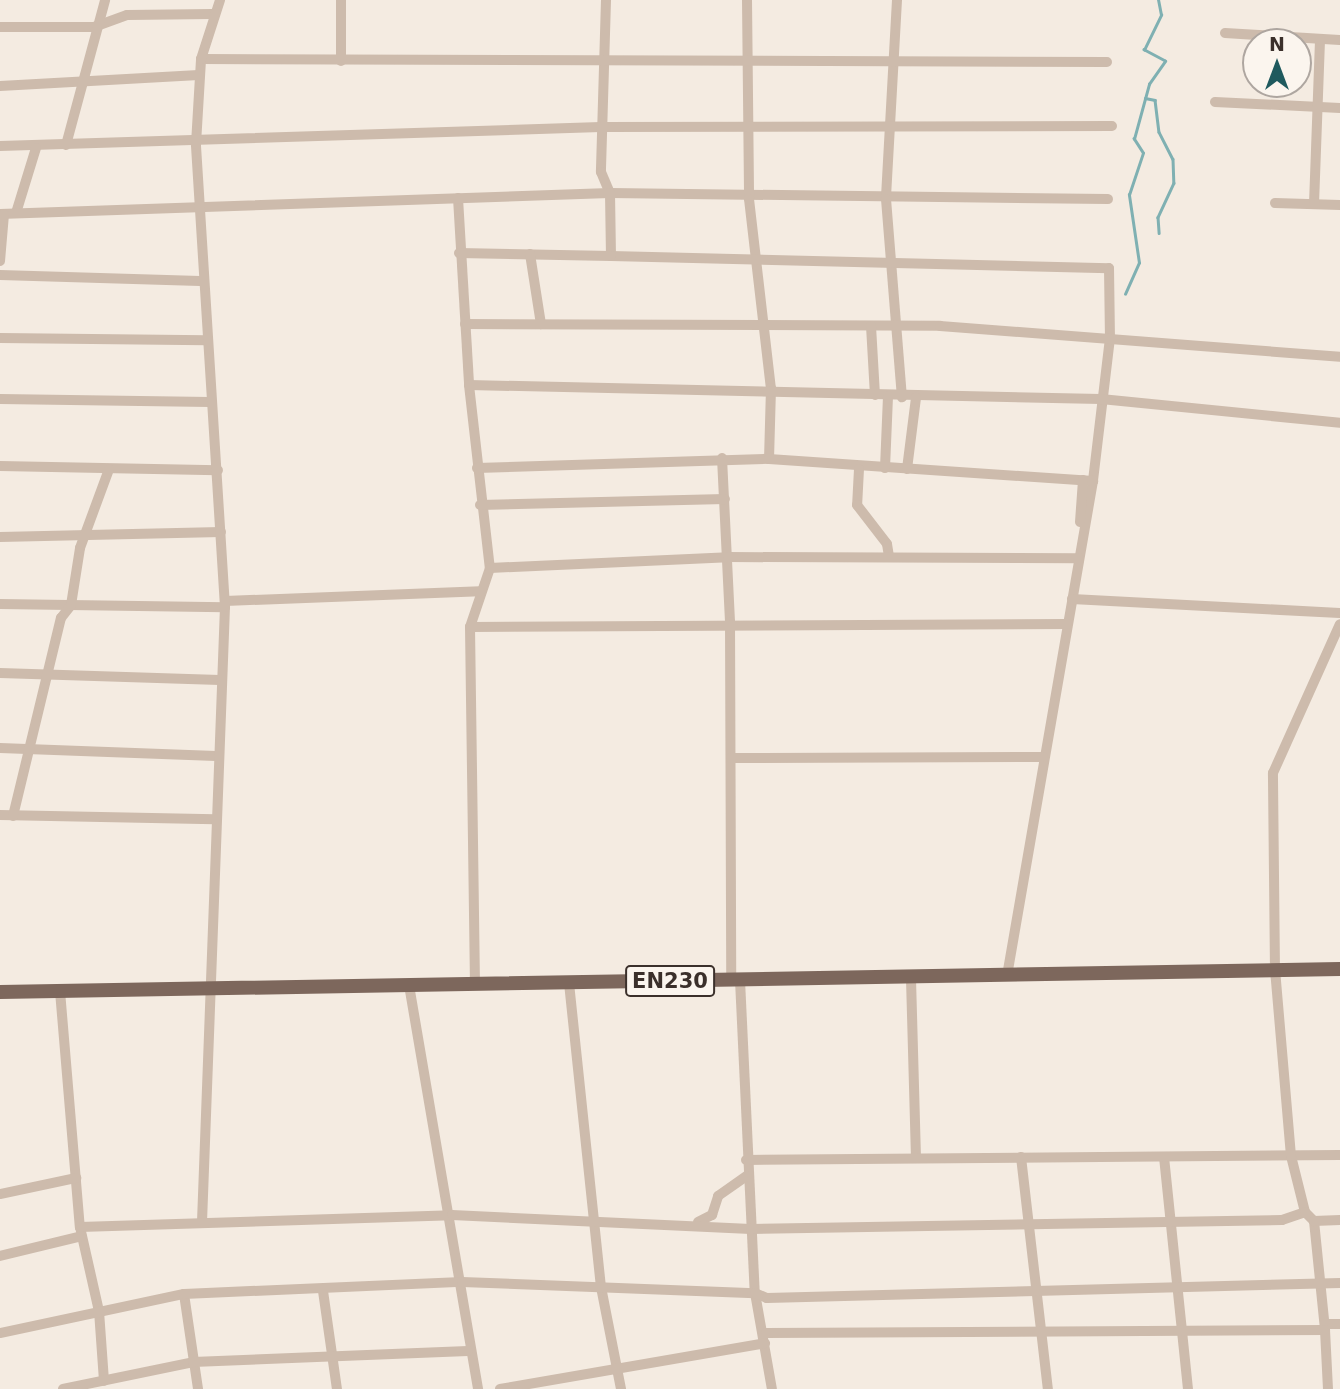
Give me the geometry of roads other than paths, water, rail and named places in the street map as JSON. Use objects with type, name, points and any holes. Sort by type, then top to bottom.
[{"type":"main road","name":"EN230","points":[[0,992],[475,983],[911,979],[1340,969]]},
{"type":"street","points":[[66,145],[94,27],[105,0]]},
{"type":"street","points":[[202,1222],[206,989],[225,604],[218,470],[200,281],[196,144],[201,59],[212,14],[220,0]]},
{"type":"street","points":[[341,0],[341,61]]},
{"type":"street","points":[[606,0],[601,172],[610,193],[611,257]]},
{"type":"street","points":[[747,0],[749,199],[753,259],[771,388],[769,459]]},
{"type":"street","points":[[897,0],[888,126],[887,198],[902,397]]},
{"type":"street","points":[[0,27],[94,27],[127,15],[212,14]]},
{"type":"street","points":[[1225,33],[1340,40]]},
{"type":"street","points":[[1314,204],[1320,38]]},
{"type":"street","points":[[201,59],[894,64],[1107,62]]},
{"type":"street","points":[[0,86],[199,75]]},
{"type":"street","points":[[1215,102],[1340,108]]},
{"type":"street","points":[[0,146],[36,148],[66,145],[196,144],[241,134],[601,127],[1112,126]]},
{"type":"street","points":[[16,212],[36,148]]},
{"type":"street","points":[[0,261],[2,214],[16,212],[610,193],[749,199],[1108,199]]},
{"type":"street","points":[[458,198],[459,253],[469,386],[480,505],[490,568],[470,627],[475,983]]},
{"type":"street","points":[[1275,203],[1340,205]]},
{"type":"street","points":[[459,253],[1109,268],[1110,338],[1072,599],[1007,976]]},
{"type":"street","points":[[530,254],[541,324]]},
{"type":"street","points":[[0,275],[200,281]]},
{"type":"street","points":[[466,324],[897,326],[1110,338],[1158,347],[1340,357]]},
{"type":"street","points":[[872,326],[875,396]]},
{"type":"street","points":[[0,338],[207,340]]},
{"type":"street","points":[[469,386],[771,388],[916,398],[1101,399],[1340,423]]},
{"type":"street","points":[[885,468],[888,396]]},
{"type":"street","points":[[907,469],[916,398]]},
{"type":"street","points":[[0,399],[210,402]]},
{"type":"street","points":[[477,468],[722,458],[1088,481]]},
{"type":"street","points":[[722,458],[730,622],[735,980],[755,1293],[772,1389]]},
{"type":"street","points":[[0,466],[218,470]]},
{"type":"street","points":[[13,816],[50,674],[61,618],[71,605],[87,537],[109,469]]},
{"type":"street","points":[[859,469],[857,505],[887,544],[889,557]]},
{"type":"street","points":[[480,505],[725,499]]},
{"type":"street","points":[[0,537],[221,533]]},
{"type":"street","points":[[490,568],[728,557],[1077,558]]},
{"type":"street","points":[[0,604],[225,604],[480,591]]},
{"type":"street","points":[[1072,599],[1340,613]]},
{"type":"street","points":[[470,627],[730,622],[1067,624]]},
{"type":"street","points":[[1328,1389],[1322,1283],[1314,1220],[1305,1212],[1291,1156],[1275,971],[1273,773],[1340,624]]},
{"type":"street","points":[[0,673],[220,680]]},
{"type":"street","points":[[0,748],[216,756]]},
{"type":"street","points":[[731,758],[1043,757]]},
{"type":"street","points":[[0,815],[215,818]]},
{"type":"street","points":[[911,979],[916,1158]]},
{"type":"street","points":[[569,983],[601,1287],[621,1389]]},
{"type":"street","points":[[409,985],[415,1051],[452,1215],[462,1282],[468,1351],[478,1389]]},
{"type":"street","points":[[60,991],[81,1231],[99,1311],[104,1381]]},
{"type":"street","points":[[746,1160],[1340,1155]]},
{"type":"street","points":[[1021,1157],[1026,1222],[1038,1290],[1048,1389]]},
{"type":"street","points":[[1164,1157],[1168,1224],[1184,1333],[1188,1389]]},
{"type":"street","points":[[698,1222],[712,1215],[718,1196],[747,1176]]},
{"type":"street","points":[[0,1194],[76,1178]]},
{"type":"street","points":[[0,1256],[81,1231],[202,1222],[452,1215],[595,1224],[698,1222],[751,1229],[1026,1222],[1168,1224],[1282,1220],[1305,1212]]},
{"type":"street","points":[[1314,1220],[1340,1220]]},
{"type":"street","points":[[0,1333],[184,1294],[323,1291],[462,1282],[755,1293],[767,1298],[1340,1283]]},
{"type":"street","points":[[323,1291],[329,1356],[337,1389]]},
{"type":"street","points":[[184,1294],[198,1389]]},
{"type":"street","points":[[500,1389],[765,1338],[1184,1333],[1325,1327],[1340,1324]]},
{"type":"street","points":[[63,1389],[192,1362],[468,1351]]},
{"type":"waterway","points":[[1125,294],[1139,263],[1129,195],[1143,153],[1134,139],[1149,84],[1165,61],[1144,50],[1161,15],[1158,0]]},
{"type":"waterway","points":[[1145,98],[1155,100],[1159,132],[1173,159],[1174,183],[1158,217],[1159,233]]}]
